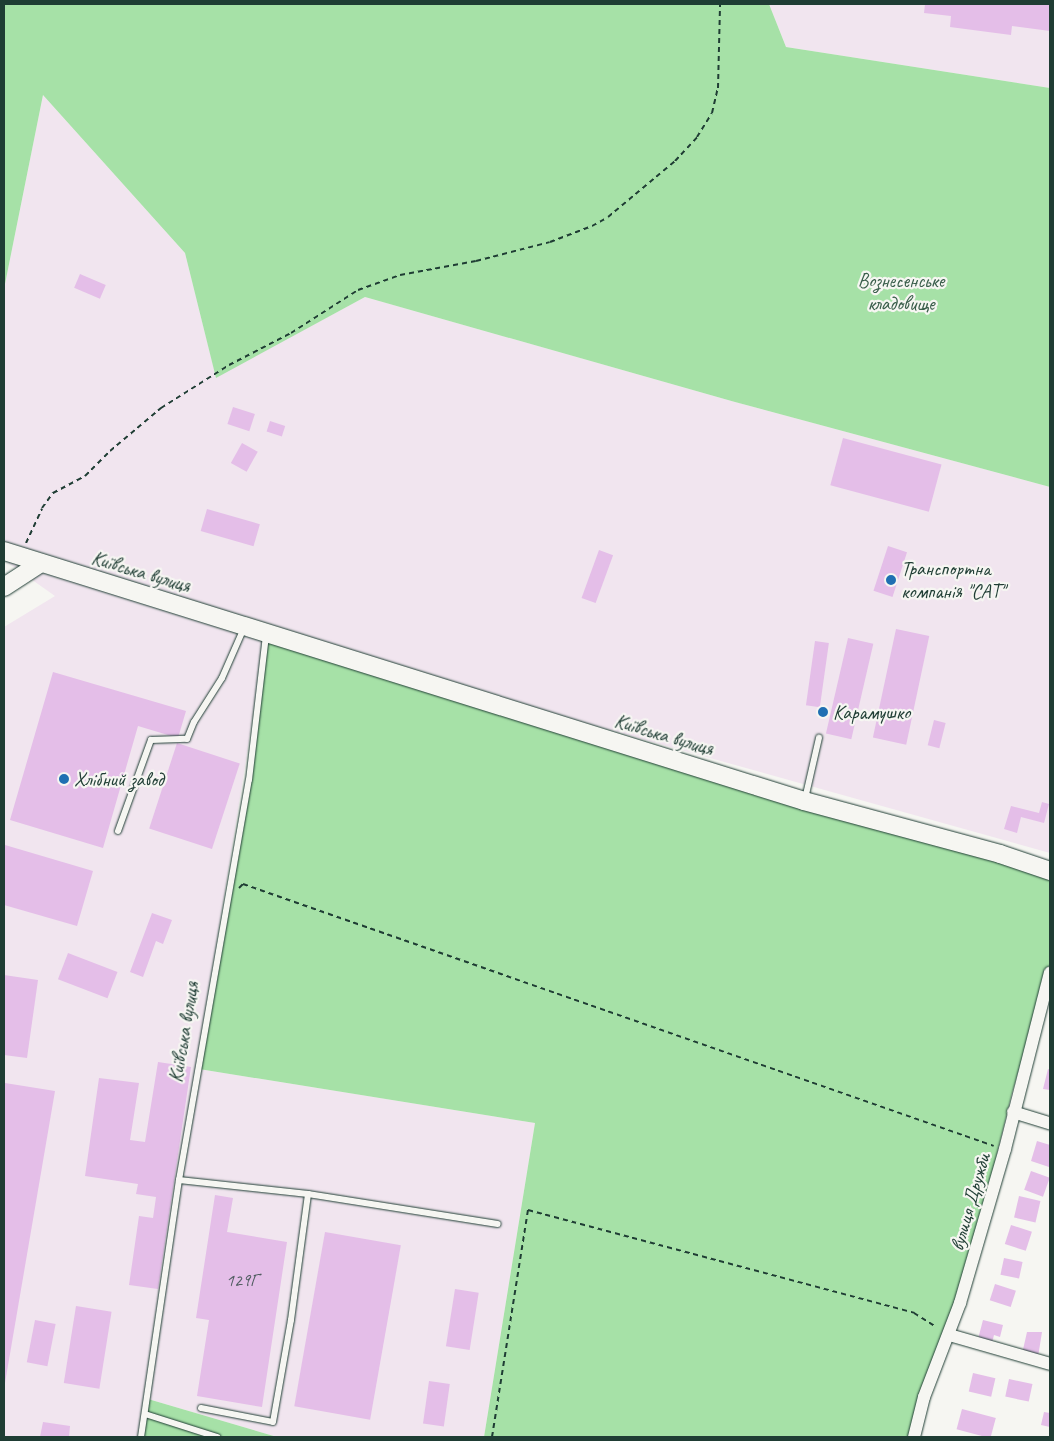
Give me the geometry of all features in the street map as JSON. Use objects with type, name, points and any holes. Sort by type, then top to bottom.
[{"type":"main road","name":"Київська вулиця","points":[[12,554],[804,800],[1000,854],[1050,871]]},
{"type":"main road","points":[[4,587],[41,563]]},
{"type":"street","name":"вулиця Дружби","points":[[914,1437],[924,1397],[949,1335],[1005,1150],[1050,973]]},
{"type":"street","points":[[1014,1112],[1050,1123]]},
{"type":"street","points":[[949,1335],[1050,1364]]},
{"type":"lane","points":[[118,831],[151,740],[187,739],[194,722],[222,678],[244,627]]},
{"type":"lane","name":"Київська вулиця","points":[[141,1437],[179,1180],[249,780],[266,634]]},
{"type":"lane","points":[[804,800],[819,738]]},
{"type":"lane","points":[[179,1180],[308,1194],[498,1224]]},
{"type":"lane","points":[[201,1408],[273,1422],[291,1320],[308,1194]]},
{"type":"lane","points":[[145,1414],[217,1437]]},
{"type":"path","points":[[12,554],[53,492],[85,476],[110,451],[161,408],[229,365],[291,333],[370,284],[400,275],[526,249],[573,235],[608,217],[642,190],[687,149],[712,113],[718,88],[720,4]]},
{"type":"path","points":[[228,898],[243,884],[1005,1150]]},
{"type":"path","points":[[492,1437],[528,1210],[914,1313],[949,1335]]},
{"type":"shaded area","points":[[769,4],[1050,4],[1050,88],[786,47]]},
{"type":"shaded area","points":[[43,95],[185,253],[216,377],[365,297],[735,402],[1050,487],[1050,853],[266,634],[138,1437],[4,1437],[4,627],[55,596],[4,560],[4,289]]},
{"type":"shaded area","points":[[199,1069],[535,1123],[484,1437],[277,1437],[148,1399]]},
{"type":"green space","name":"Вознесенське кладовище","points":[[4,4],[769,4],[786,47],[1050,88],[1050,487],[735,402],[365,297],[216,378],[185,253],[43,95],[4,289]]},
{"type":"green space","points":[[266,634],[1050,871],[1050,964],[1012,1093],[960,1303],[914,1437],[484,1437],[535,1123],[199,1069],[249,780]]},
{"type":"green space","points":[[148,1399],[277,1437],[141,1437]]},
{"type":"building","points":[[925,4],[1050,4],[1050,31],[1012,26],[1011,35],[950,27],[951,16],[924,13]]},
{"type":"building","points":[[80,274],[106,285],[100,299],[74,288]]},
{"type":"building","points":[[233,407],[255,414],[249,431],[227,424]]},
{"type":"building","points":[[270,421],[285,426],[282,436],[267,431]]},
{"type":"building","points":[[843,438],[942,464],[929,512],[830,485]]},
{"type":"building","points":[[242,443],[258,452],[247,472],[231,463]]},
{"type":"building","points":[[207,509],[260,524],[254,546],[201,531]]},
{"type":"building","points":[[888,546],[907,552],[892,597],[873,591]]},
{"type":"building","points":[[599,550],[613,555],[596,603],[582,598]]},
{"type":"building","points":[[896,629],[929,636],[906,745],[873,738]]},
{"type":"building","points":[[848,638],[873,644],[851,739],[826,733]]},
{"type":"building","points":[[815,641],[829,643],[820,707],[806,705]]},
{"type":"building","points":[[53,672],[186,711],[178,738],[138,726],[103,848],[10,820]]},
{"type":"building","points":[[934,720],[946,723],[939,748],[928,745]]},
{"type":"building","points":[[177,743],[240,763],[212,849],[149,829]]},
{"type":"building","points":[[1042,802],[1049,804],[1044,823],[1021,817],[1017,833],[1004,829],[1011,806],[1039,813]]},
{"type":"building","points":[[5,845],[93,871],[77,926],[4,905]]},
{"type":"building","points":[[152,913],[172,920],[163,944],[156,941],[143,977],[130,972]]},
{"type":"building","points":[[68,953],[117,972],[107,998],[58,979]]},
{"type":"building","points":[[4,975],[38,980],[27,1058],[4,1055]]},
{"type":"building","points":[[158,1062],[191,1067],[158,1289],[129,1285],[139,1216],[153,1218],[156,1197],[136,1194],[138,1184],[85,1176],[99,1078],[139,1083],[130,1140],[145,1142]]},
{"type":"building","points":[[1048,1069],[1050,1070],[1050,1090],[1043,1089]]},
{"type":"building","points":[[5,1083],[55,1091],[4,1383]]},
{"type":"building","points":[[1037,1141],[1050,1145],[1049,1167],[1031,1161]]},
{"type":"building","points":[[1031,1171],[1050,1178],[1043,1197],[1024,1190]]},
{"type":"building","points":[[215,1195],[233,1198],[227,1232],[287,1242],[262,1407],[197,1396],[209,1320],[196,1318]]},
{"type":"building","points":[[1019,1196],[1040,1201],[1035,1222],[1014,1217]]},
{"type":"building","points":[[1011,1225],[1032,1232],[1026,1251],[1005,1244]]},
{"type":"building","points":[[325,1232],[401,1245],[370,1420],[294,1406]]},
{"type":"building","points":[[1004,1258],[1023,1262],[1019,1279],[1000,1275]]},
{"type":"building","points":[[995,1284],[1016,1291],[1011,1307],[990,1300]]},
{"type":"building","points":[[455,1289],[479,1293],[470,1350],[446,1346]]},
{"type":"building","points":[[76,1306],[112,1312],[99,1389],[64,1383]]},
{"type":"building","points":[[35,1320],[56,1324],[47,1366],[27,1362]]},
{"type":"building","points":[[983,1320],[1003,1325],[1000,1337],[994,1335],[992,1343],[978,1339]]},
{"type":"building","points":[[1027,1332],[1042,1332],[1038,1357],[1022,1354]]},
{"type":"building","points":[[973,1373],[995,1378],[991,1397],[969,1392]]},
{"type":"building","points":[[1009,1379],[1032,1384],[1029,1402],[1005,1397]]},
{"type":"building","points":[[429,1381],[450,1384],[444,1427],[423,1424]]},
{"type":"building","points":[[962,1409],[996,1418],[991,1437],[957,1429]]},
{"type":"building","points":[[1044,1412],[1050,1413],[1050,1427],[1041,1425]]},
{"type":"building","points":[[43,1422],[70,1426],[69,1437],[40,1437]]},
{"type":"place","name":"Транспортна компанія \"САТ\"","points":[[891,580]]},
{"type":"place","name":"Карамушко","points":[[823,712]]},
{"type":"place","name":"Хлібний завод","points":[[64,779]]}]
